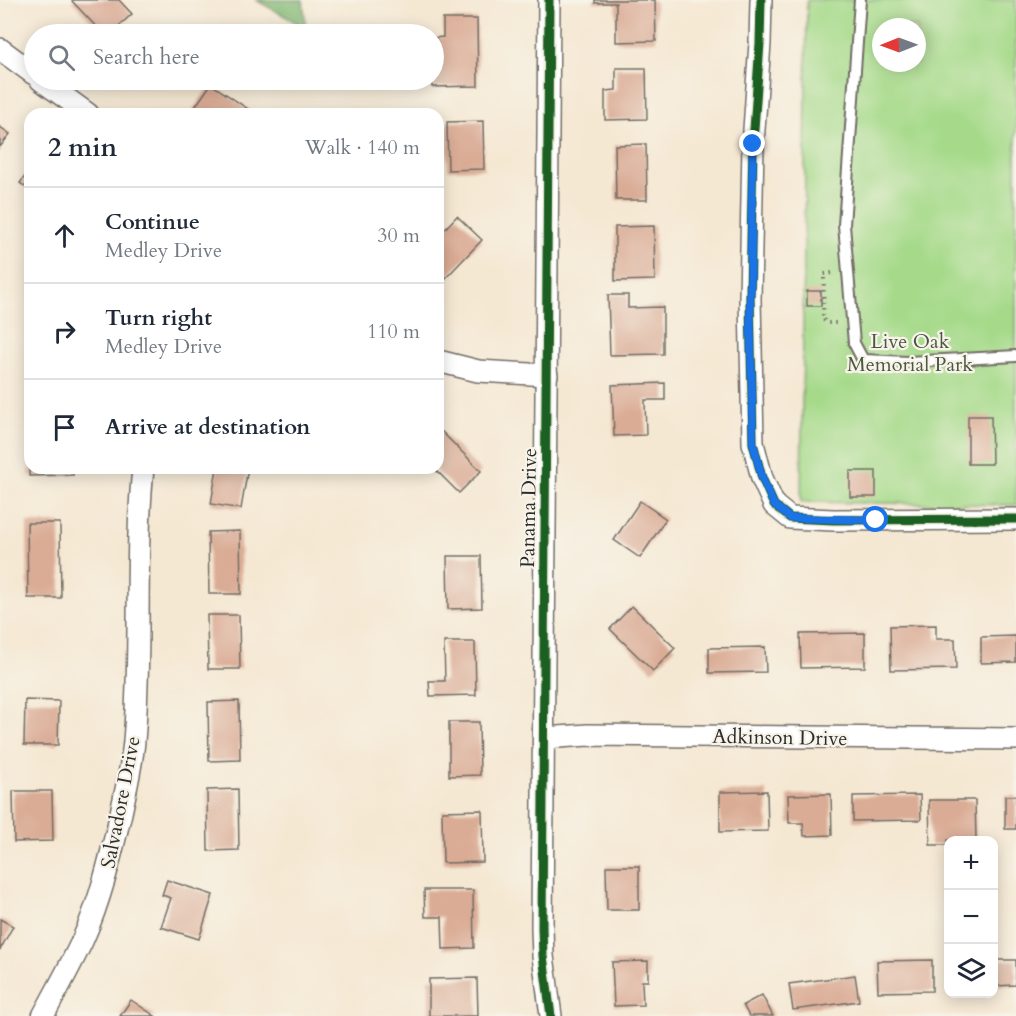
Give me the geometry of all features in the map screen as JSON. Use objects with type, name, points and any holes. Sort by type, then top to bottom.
[{"type":"street","name":"Panama Drive","points":[[549,0],[542,928],[543,956],[551,1016]]},
{"type":"street","points":[[761,0],[753,144],[750,299],[753,443],[762,478],[774,505],[790,518],[1016,519]]},
{"type":"street","points":[[0,49],[24,67]]},
{"type":"street","points":[[55,90],[80,108]]},
{"type":"street","points":[[444,362],[478,371],[547,375]]},
{"type":"street","name":"Salvadore Drive","points":[[43,1016],[83,938],[96,903],[110,862],[130,771],[138,671],[138,514],[142,474]]},
{"type":"street","name":"Adkinson Drive","points":[[544,738],[600,735],[1016,739]]},
{"type":"lane","points":[[860,0],[844,225],[854,343],[863,360],[908,362],[1016,357]]},
{"type":"path","points":[[848,273],[824,274],[823,320],[827,323],[852,323]]},
{"type":"green space","points":[[256,0],[303,0],[306,24],[299,24]]},
{"type":"green space","name":"Live Oak Memorial Park","points":[[807,0],[1016,0],[1016,505],[801,502]]},
{"type":"building","points":[[119,0],[132,14],[121,24],[94,24],[72,1]]},
{"type":"building","points":[[595,0],[655,0],[656,41],[616,42],[616,3],[595,3]]},
{"type":"building","points":[[443,19],[477,19],[478,86],[444,87]]},
{"type":"building","points":[[616,68],[646,68],[647,119],[605,120],[605,91],[616,90]]},
{"type":"building","points":[[207,90],[220,90],[247,108],[194,108]]},
{"type":"building","points":[[483,121],[484,169],[448,170],[447,122]]},
{"type":"building","points":[[0,127],[10,134],[0,147]]},
{"type":"building","points":[[646,144],[647,200],[616,200],[615,145]]},
{"type":"building","points":[[457,216],[482,240],[444,280],[444,230]]},
{"type":"building","points":[[654,226],[655,280],[615,281],[615,227]]},
{"type":"building","points":[[807,291],[821,291],[821,306],[807,306]]},
{"type":"building","points":[[608,295],[628,295],[628,308],[663,307],[663,354],[610,355]]},
{"type":"building","points":[[665,383],[665,400],[645,400],[646,435],[614,436],[612,385]]},
{"type":"building","points":[[968,416],[991,416],[992,464],[968,464]]},
{"type":"building","points":[[444,434],[481,471],[459,493],[440,474],[444,474]]},
{"type":"building","points":[[850,471],[876,471],[876,497],[850,497]]},
{"type":"building","points":[[29,474],[73,474],[73,475],[29,476]]},
{"type":"building","points":[[216,474],[247,474],[241,509],[211,504]]},
{"type":"building","points":[[640,501],[666,519],[640,558],[614,540]]},
{"type":"building","points":[[27,523],[60,523],[61,598],[28,598]]},
{"type":"building","points":[[240,531],[241,594],[209,594],[208,532]]},
{"type":"building","points":[[447,556],[481,556],[482,608],[448,609]]},
{"type":"building","points":[[632,606],[675,648],[653,671],[610,629]]},
{"type":"building","points":[[207,615],[239,615],[240,669],[208,669]]},
{"type":"building","points":[[936,625],[936,639],[955,639],[956,669],[891,670],[890,626]]},
{"type":"building","points":[[865,633],[865,667],[801,668],[800,634]]},
{"type":"building","points":[[1016,636],[1016,662],[981,663],[981,637]]},
{"type":"building","points":[[444,642],[475,642],[476,695],[430,696],[429,681],[445,681]]},
{"type":"building","points":[[765,647],[766,672],[709,673],[709,648]]},
{"type":"building","points":[[25,700],[59,701],[58,745],[24,745]]},
{"type":"building","points":[[239,701],[240,760],[209,761],[208,702]]},
{"type":"building","points":[[449,722],[479,722],[480,775],[449,776]]},
{"type":"building","points":[[238,789],[239,850],[208,851],[207,790]]},
{"type":"building","points":[[13,791],[52,791],[53,841],[14,842]]},
{"type":"building","points":[[767,791],[768,831],[720,832],[720,792]]},
{"type":"building","points":[[831,794],[832,835],[804,836],[803,823],[789,823],[788,795]]},
{"type":"building","points":[[920,795],[921,820],[853,821],[853,796]]},
{"type":"building","points":[[1005,796],[1016,796],[1016,829],[1005,829]]},
{"type":"building","points":[[929,800],[975,800],[976,836],[944,836],[944,845],[930,845]]},
{"type":"building","points":[[482,810],[483,862],[443,863],[442,811]]},
{"type":"building","points":[[606,866],[639,866],[639,910],[607,910]]},
{"type":"building","points":[[167,880],[213,895],[199,939],[161,927],[171,898],[162,895]]},
{"type":"building","points":[[424,890],[473,890],[474,948],[443,949],[442,917],[425,917]]},
{"type":"building","points":[[0,919],[13,926],[0,950]]},
{"type":"building","points":[[932,960],[932,991],[878,992],[877,961]]},
{"type":"building","points":[[998,960],[1016,960],[1016,985],[998,986]]},
{"type":"building","points":[[648,961],[648,981],[642,981],[643,1005],[614,1006],[612,962]]},
{"type":"building","points":[[855,975],[859,1001],[793,1010],[789,984]]},
{"type":"building","points":[[477,978],[478,1016],[429,1016],[429,979]]},
{"type":"building","points":[[762,995],[773,1016],[749,1016],[743,1005]]},
{"type":"building","points":[[131,1000],[155,1016],[120,1016]]},
{"type":"cycle path","points":[[549,0],[542,928],[543,956],[551,1016]]},
{"type":"cycle path","points":[[761,0],[753,144],[750,299],[753,443],[762,478],[774,505],[790,518],[833,520],[1016,519]]},
{"type":"route","points":[[753,144],[750,299],[753,443],[762,478],[774,505],[790,518],[876,520]]}]
